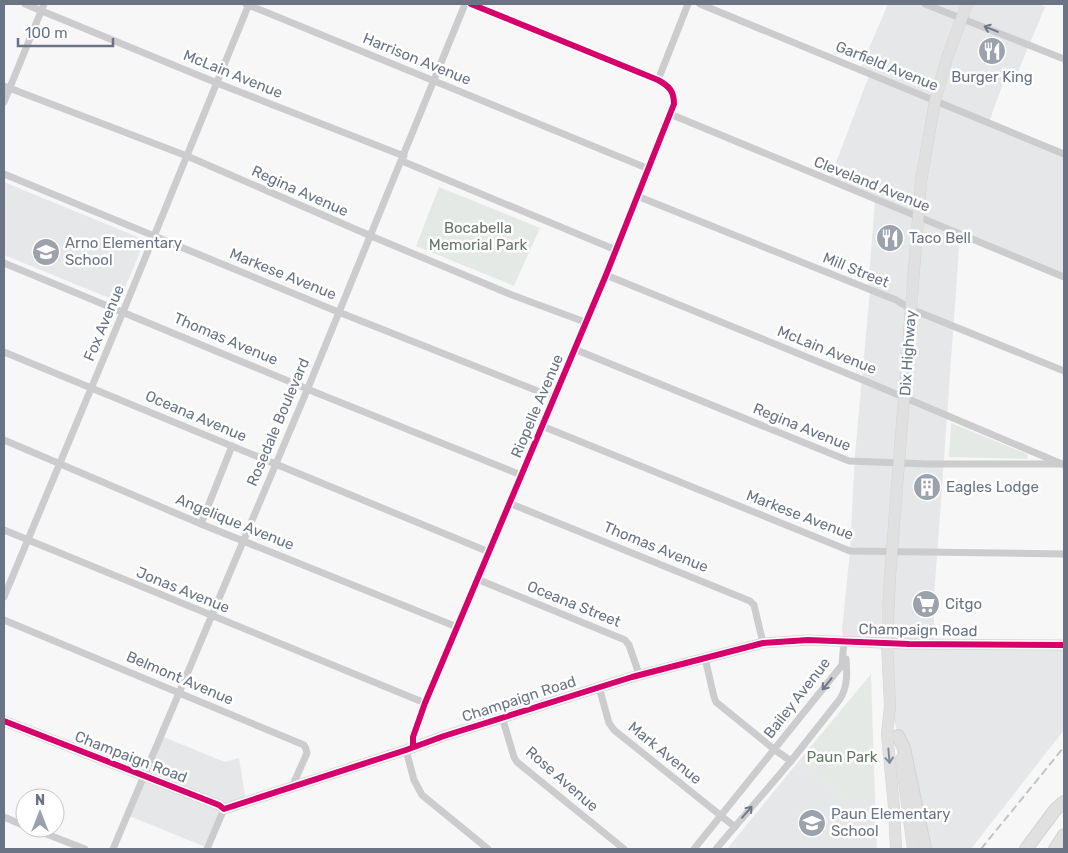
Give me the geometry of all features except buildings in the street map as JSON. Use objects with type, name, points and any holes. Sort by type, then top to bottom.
[{"type":"highway","points":[[898,736],[904,748],[925,849]]},
{"type":"highway","points":[[1026,849],[1055,810],[1064,803]]},
{"type":"highway","points":[[1036,849],[1064,803]]},
{"type":"highway","points":[[1055,849],[1064,835]]},
{"type":"main road","name":"Dix Highway","points":[[896,849],[887,734],[890,707],[887,642],[892,552],[918,218],[924,155],[935,101],[946,58],[967,4]]},
{"type":"main road","name":"Dix Highway","points":[[890,707],[898,736],[913,849]]},
{"type":"street","name":"McLain Avenue","points":[[25,4],[43,7],[217,83],[403,158],[616,250]]},
{"type":"street","name":"Harrison Avenue","points":[[248,4],[648,169]]},
{"type":"street","name":"Fox Avenue","points":[[4,597],[124,312],[248,4]]},
{"type":"street","name":"Rosedale Boulevard","points":[[113,849],[308,388],[466,4]]},
{"type":"street","points":[[471,4],[658,80],[688,4]]},
{"type":"street","name":"Garfield Avenue","points":[[700,4],[1064,154]]},
{"type":"street","points":[[925,4],[1064,59]]},
{"type":"street","points":[[4,102],[6,87],[43,7]]},
{"type":"street","name":"Riopelle Avenue","points":[[409,748],[425,703],[606,275],[674,104],[674,95],[669,86],[658,80]]},
{"type":"street","name":"Regina Avenue","points":[[6,87],[187,156],[512,295],[585,322]]},
{"type":"street","name":"Cleveland Avenue","points":[[670,114],[1064,277]]},
{"type":"street","name":"Markese Avenue","points":[[4,174],[553,398]]},
{"type":"street","name":"Mill Street","points":[[638,196],[896,300],[911,308],[1064,371]]},
{"type":"street","name":"Thomas Avenue","points":[[4,263],[521,475]]},
{"type":"street","name":"McLain Avenue","points":[[606,275],[1064,464]]},
{"type":"street","name":"Regina Avenue","points":[[574,349],[849,461],[1064,464]]},
{"type":"street","name":"Oceana Avenue","points":[[4,352],[489,552]]},
{"type":"street","name":"Markese Avenue","points":[[542,426],[850,551],[1064,554]]},
{"type":"street","name":"Angelique Avenue","points":[[4,440],[60,462],[201,524],[457,626]]},
{"type":"street","points":[[201,524],[232,446]]},
{"type":"street","name":"Thomas Avenue","points":[[509,503],[750,601],[754,605],[764,643]]},
{"type":"street","name":"Jonas Avenue","points":[[4,530],[425,703]]},
{"type":"street","name":"Oceana Street","points":[[477,579],[625,640],[629,645],[639,674]]},
{"type":"street","name":"Belmont Avenue","points":[[4,620],[304,745],[307,753],[292,787]]},
{"type":"street","name":"Champaign Road","points":[[4,721],[219,805],[224,809],[639,674],[764,643],[808,640],[909,644],[1064,644]]},
{"type":"street","name":"Bailey Avenue","points":[[694,849],[842,665],[844,641]]},
{"type":"street","name":"Bailey Avenue","points":[[716,849],[791,761],[844,693],[847,682],[847,670],[844,641]]},
{"type":"street","points":[[705,658],[716,702],[774,750],[791,761]]},
{"type":"street","name":"Mark Avenue","points":[[599,687],[609,722],[614,730],[734,827]]},
{"type":"street","name":"Rose Avenue","points":[[502,717],[517,762],[624,849]]},
{"type":"street","points":[[409,748],[414,780],[422,795],[488,849]]},
{"type":"street","points":[[207,849],[224,809]]},
{"type":"street","points":[[57,838],[85,849]]},
{"type":"shaded area","points":[[888,4],[1039,4],[1045,7],[1013,84],[1004,81],[989,122],[1064,154],[1064,277],[960,235],[934,598],[934,643],[1064,645],[1064,730],[971,849],[932,849],[890,707],[887,642],[844,641],[842,630],[850,551],[855,454],[870,291],[868,290],[875,200],[829,181],[870,73],[860,69]]},
{"type":"shaded area","points":[[4,182],[145,240],[119,302],[4,255]]},
{"type":"shaded area","points":[[161,736],[225,762],[239,758],[246,802],[224,809],[208,848],[127,815]]},
{"type":"shaded area","name":"Paun Elementary School","points":[[798,762],[843,797],[875,797],[877,849],[727,849]]},
{"type":"green space","points":[[10,186],[22,191],[13,210],[10,209],[8,214],[4,212],[4,200]]},
{"type":"green space","name":"Bocabella Memorial Park","points":[[439,187],[540,228],[514,286],[416,246]]},
{"type":"green space","points":[[951,423],[1027,454],[1027,459],[949,457]]},
{"type":"green space","name":"Paun Park","points":[[871,674],[875,797],[843,797],[798,762]]},
{"type":"railway","points":[[981,849],[1064,747]]},
{"type":"cycle path","points":[[413,746],[413,737],[425,703],[606,275],[674,104],[670,89],[658,80],[471,4]]},
{"type":"cycle path","points":[[4,721],[219,805],[224,809],[444,736],[632,677],[763,643],[808,640],[909,644],[1064,645]]},
{"type":"place","name":"Burger King","points":[[992,51]]},
{"type":"place","name":"Taco Bell","points":[[890,238]]},
{"type":"place","name":"Arno Elementary School","points":[[46,252]]},
{"type":"place","name":"Eagles Lodge","points":[[927,487]]},
{"type":"place","name":"Citgo","points":[[926,604]]},
{"type":"place","name":"Paun Elementary School","points":[[812,823]]}]
